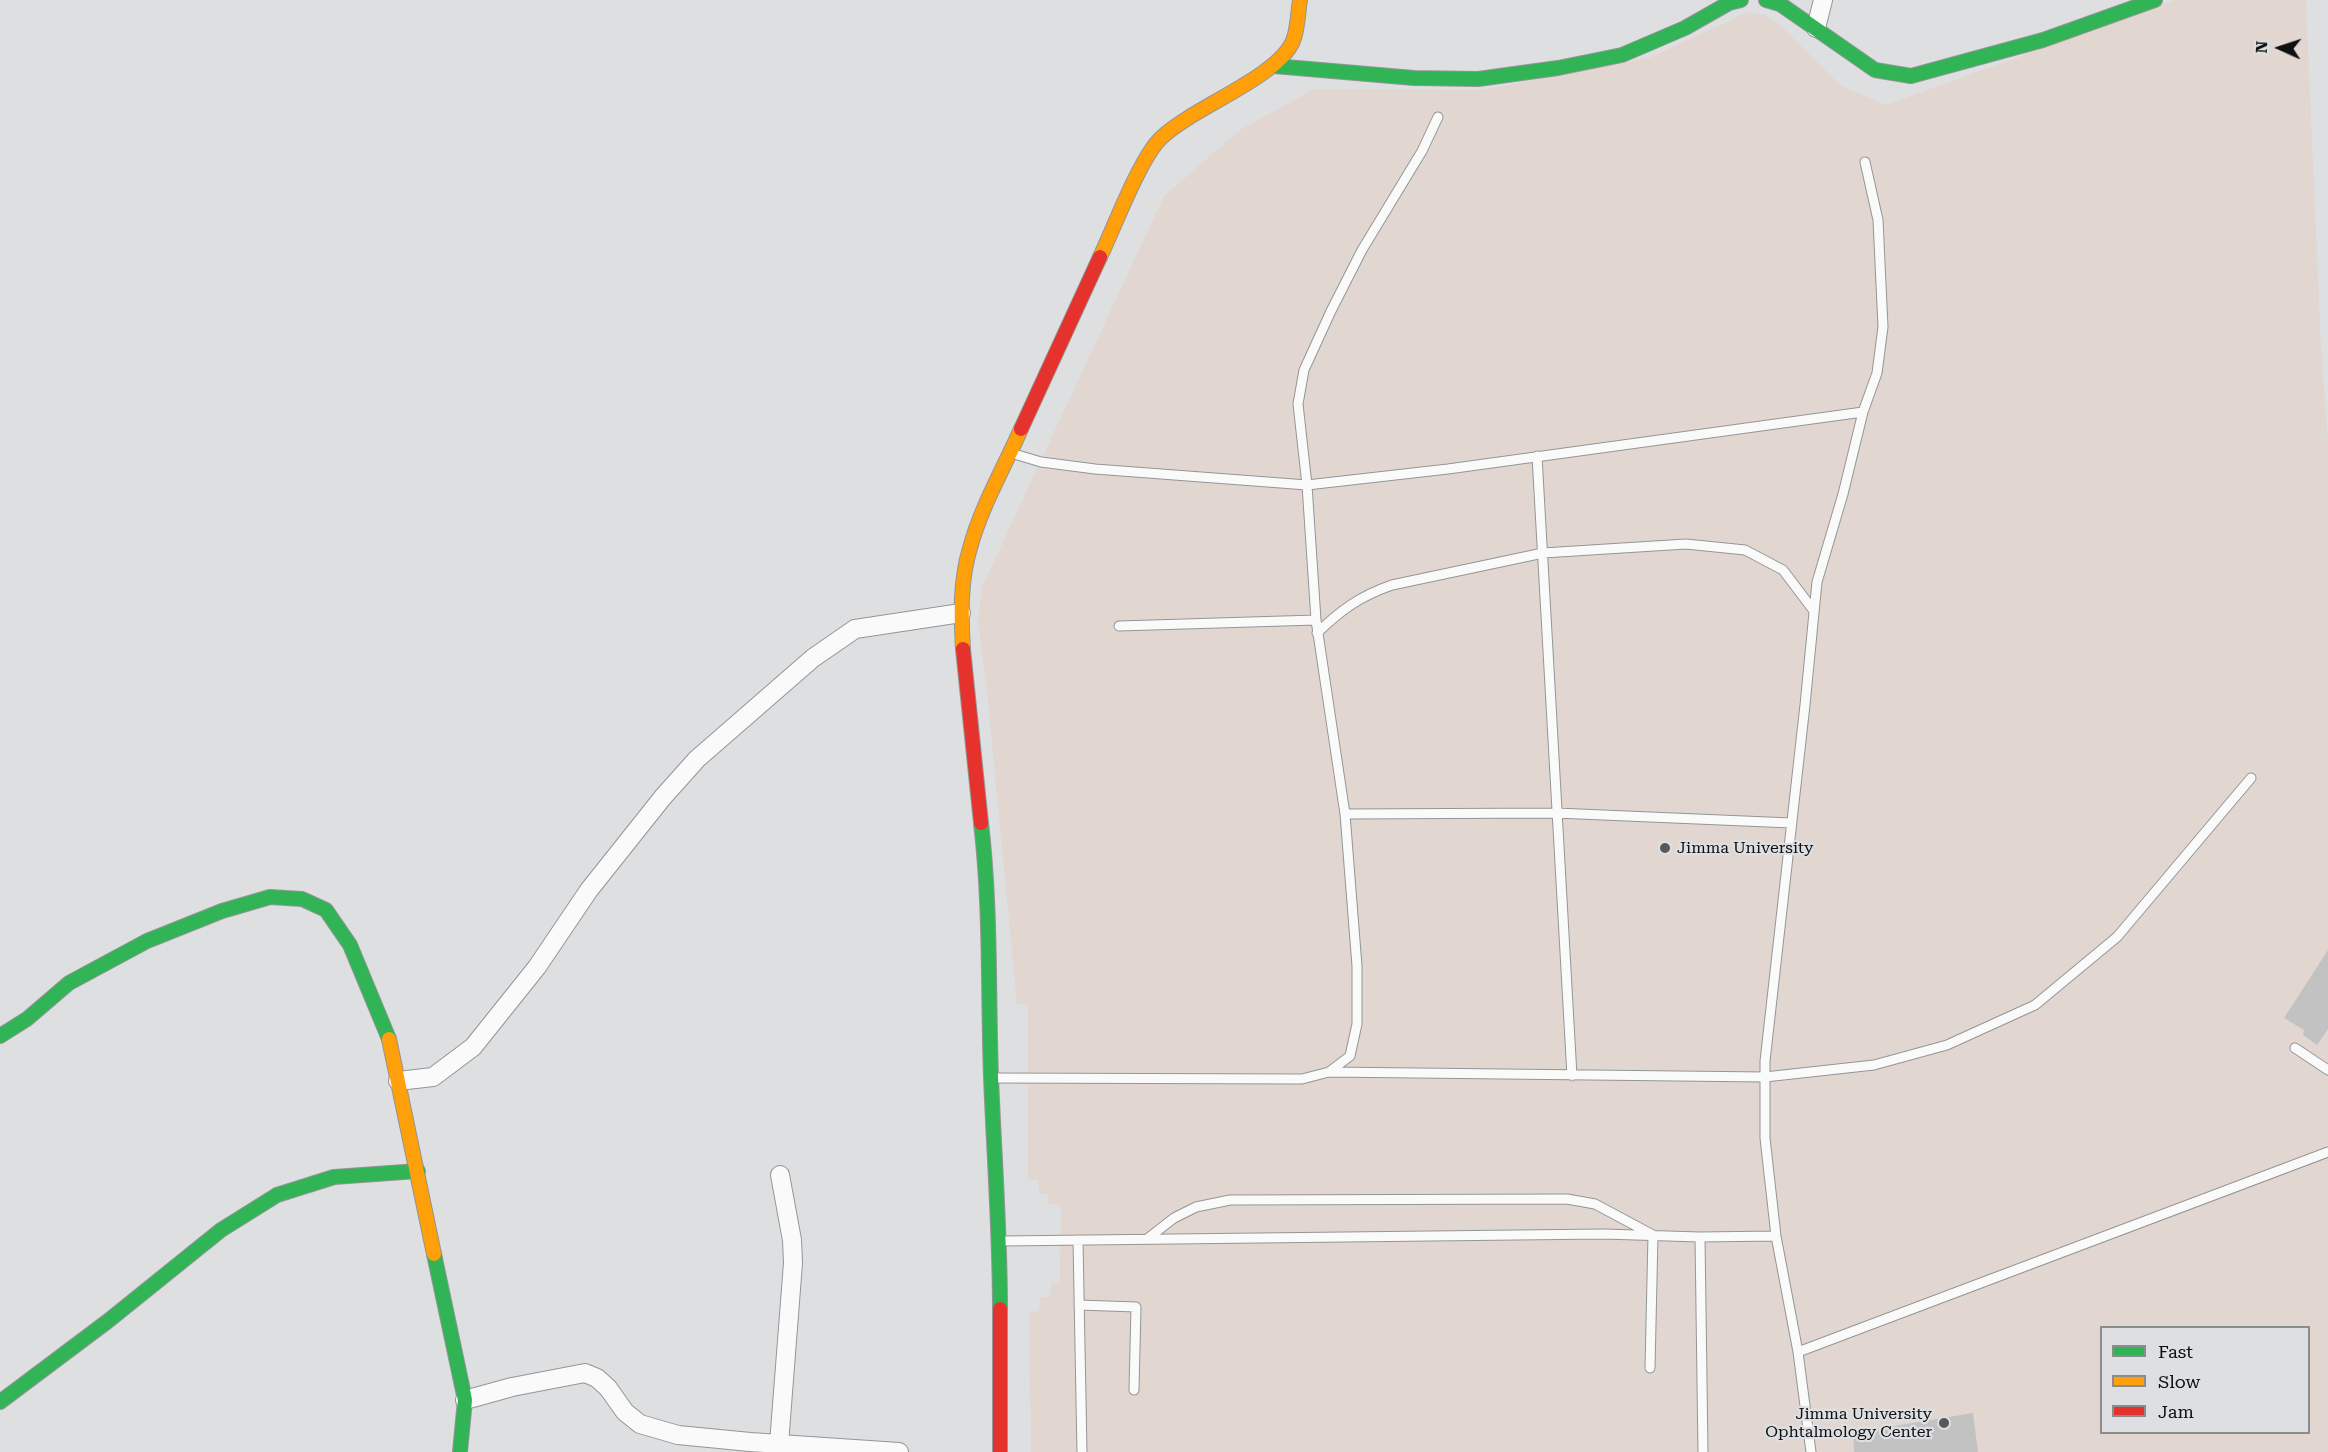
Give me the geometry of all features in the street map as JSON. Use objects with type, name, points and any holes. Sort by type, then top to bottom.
[{"type":"street","points":[[1000,1452],[1000,1241],[991,1077],[986,865],[965,671],[961,613],[964,576],[970,548],[991,495],[1144,162],[1159,139],[1200,110],[1274,66],[1293,41],[1300,0]]},
{"type":"street","points":[[1274,66],[1414,78],[1478,79],[1558,68],[1622,55],[1685,28],[1729,3],[1741,0]]},
{"type":"street","points":[[1766,0],[1780,4],[1875,69],[1911,76],[2043,40],[2156,0]]},
{"type":"street","points":[[1816,28],[1823,0]]},
{"type":"street","points":[[398,1081],[433,1077],[473,1047],[537,968],[589,890],[663,797],[697,759],[813,658],[855,630],[961,613]]},
{"type":"street","points":[[0,1036],[27,1019],[69,983],[147,941],[222,911],[270,897],[302,900],[326,910],[350,945],[389,1038],[465,1400],[460,1452]]},
{"type":"street","points":[[0,1402],[108,1321],[221,1230],[277,1195],[334,1177],[418,1172]]},
{"type":"street","points":[[778,1444],[793,1263],[792,1240],[780,1174]]},
{"type":"street","points":[[465,1400],[512,1387],[585,1373],[602,1383],[624,1412],[640,1424],[678,1435],[899,1452]]},
{"type":"lane","points":[[1329,1072],[1350,1056],[1357,1024],[1357,966],[1345,814],[1317,633],[1307,485],[1298,404],[1304,370],[1362,250],[1422,151],[1438,117]]},
{"type":"lane","points":[[1811,1452],[1798,1352],[1776,1236],[1765,1138],[1765,1077],[1817,582],[1843,494],[1863,411],[1877,373],[1883,327],[1878,220],[1864,162]]},
{"type":"lane","points":[[1011,453],[1041,462],[1095,469],[1307,485],[1448,469],[1863,411]]},
{"type":"lane","points":[[1537,456],[1572,1076]]},
{"type":"lane","points":[[1317,633],[1343,609],[1370,592],[1425,577],[1543,552],[1686,544],[1745,550],[1783,570],[1814,611]]},
{"type":"lane","points":[[1119,626],[1316,620]]},
{"type":"lane","points":[[991,1077],[1302,1079],[1329,1072],[1765,1077],[1874,1065],[1947,1045],[2035,1005],[2117,936],[2251,778]]},
{"type":"lane","points":[[1345,814],[1556,813],[1791,823]]},
{"type":"lane","points":[[2295,1048],[2328,1070]]},
{"type":"lane","points":[[1798,1352],[2328,1152]]},
{"type":"lane","points":[[1146,1239],[1174,1218],[1196,1207],[1241,1200],[1567,1199],[1594,1204],[1653,1235]]},
{"type":"lane","points":[[1650,1368],[1653,1235]]},
{"type":"lane","points":[[1700,1236],[1703,1452]]},
{"type":"lane","points":[[1000,1241],[1776,1236]]},
{"type":"lane","points":[[1078,1240],[1082,1452]]},
{"type":"lane","points":[[1079,1305],[1136,1307],[1134,1390]]},
{"type":"shaded area","name":"Jimma University","points":[[2175,0],[2306,0],[2321,346],[2328,442],[2328,1452],[1031,1452],[1029,1312],[1039,1311],[1040,1297],[1050,1297],[1051,1283],[1060,1283],[1061,1205],[1048,1203],[1048,1194],[1039,1194],[1038,1180],[1028,1180],[1028,1004],[1017,1004],[987,692],[978,622],[982,587],[1164,196],[1240,130],[1314,89],[1482,90],[1651,57],[1748,12],[1765,15],[1780,25],[1841,86],[1886,105]]},
{"type":"building","points":[[2328,950],[2328,1029],[2317,1045],[2303,1035],[2304,1030],[2284,1018]]},
{"type":"building","name":"Jimma University Ophtalmology Center","points":[[1973,1413],[1978,1452],[1854,1452],[1853,1433]]},
{"type":"traffic: fast","points":[[1274,66],[1414,78],[1478,79],[1558,68],[1622,55],[1685,28],[1729,3],[1741,0]]},
{"type":"traffic: fast","points":[[1766,0],[1780,4],[1875,70],[1911,76],[2043,40],[2155,0]]},
{"type":"traffic: fast","points":[[981,823],[988,918],[991,1077],[1000,1309]]},
{"type":"traffic: fast","points":[[0,1036],[27,1019],[69,983],[147,941],[222,911],[270,897],[302,899],[326,910],[350,945],[389,1039]]},
{"type":"traffic: fast","points":[[0,1402],[108,1321],[221,1230],[277,1195],[334,1177],[418,1171]]},
{"type":"traffic: fast","points":[[434,1254],[465,1400],[460,1452]]},
{"type":"traffic: slow","points":[[1100,257],[1136,177],[1153,148],[1175,126],[1253,80],[1284,55],[1295,36],[1300,0]]},
{"type":"traffic: slow","points":[[963,649],[963,585],[970,548],[986,503],[1021,429]]},
{"type":"traffic: slow","points":[[389,1039],[434,1254]]},
{"type":"traffic: jam","points":[[1021,429],[1100,257]]},
{"type":"traffic: jam","points":[[963,649],[981,823]]},
{"type":"traffic: jam","points":[[1000,1309],[1000,1452]]},
{"type":"place","name":"Jimma University","points":[[1665,848]]},
{"type":"place","name":"Jimma University Ophtalmology Center","points":[[1944,1423]]}]
